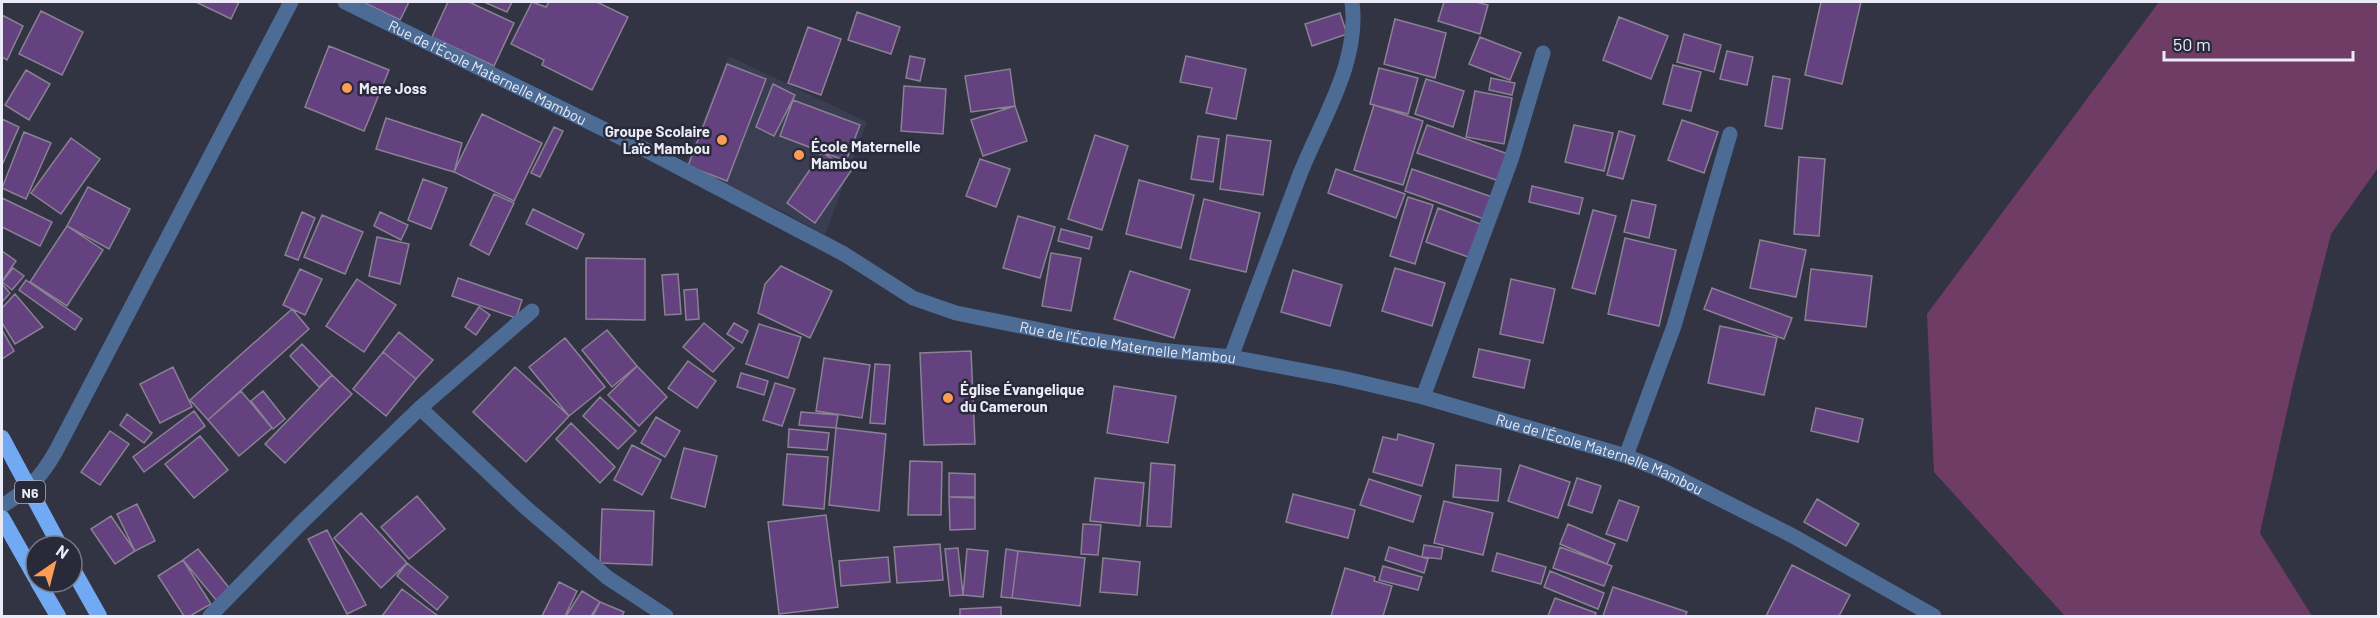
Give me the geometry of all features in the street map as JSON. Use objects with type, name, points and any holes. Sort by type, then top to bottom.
[{"type":"highway","name":"N6","points":[[2,438],[53,534]]},
{"type":"highway","name":"N6","points":[[2,518],[24,557]]},
{"type":"highway","points":[[84,589],[99,616]]},
{"type":"highway","points":[[45,594],[58,616]]},
{"type":"street","points":[[2,506],[28,489],[46,469],[291,2]]},
{"type":"street","name":"Rue de l'École Maternelle Mambou","points":[[345,2],[642,148],[844,254],[913,298],[956,313],[1080,338],[1159,350],[1231,357],[1342,378],[1423,397],[1626,456],[1666,472],[1793,536],[1935,616]]},
{"type":"street","points":[[1231,357],[1301,171],[1345,70],[1355,22],[1352,2]]},
{"type":"street","points":[[1423,397],[1511,160],[1543,53]]},
{"type":"street","points":[[1626,456],[1674,326],[1730,134]]},
{"type":"street","points":[[210,616],[300,524],[420,408],[532,311]]},
{"type":"street","points":[[420,408],[542,521],[608,578],[666,616]]},
{"type":"shaded area","points":[[2159,2],[2378,2],[2378,168],[2331,234],[2294,380],[2260,533],[2312,616],[2065,616],[1934,472],[1927,314]]},
{"type":"shaded area","name":"École Maternelle Mambou","points":[[729,56],[867,122],[825,235],[784,212],[684,167]]},
{"type":"building","points":[[196,2],[239,2],[231,19]]},
{"type":"building","points":[[363,2],[409,2],[400,20]]},
{"type":"building","points":[[448,2],[469,2],[514,23],[494,66],[432,37]]},
{"type":"building","points":[[484,2],[512,2],[507,12]]},
{"type":"building","points":[[532,2],[546,7],[549,2],[597,2],[628,17],[592,90],[542,65],[544,60],[511,44]]},
{"type":"building","points":[[1444,2],[1476,2],[1488,5],[1480,34],[1438,21]]},
{"type":"building","points":[[1821,2],[1861,2],[1842,84],[1805,75]]},
{"type":"building","points":[[41,11],[83,32],[62,75],[19,54]]},
{"type":"building","points":[[857,12],[900,27],[891,54],[848,40]]},
{"type":"building","points":[[1340,13],[1347,34],[1312,46],[1305,24]]},
{"type":"building","points":[[2,15],[23,26],[7,60],[2,57]]},
{"type":"building","points":[[1619,17],[1668,36],[1651,79],[1603,60]]},
{"type":"building","points":[[1395,19],[1446,33],[1435,78],[1384,64]]},
{"type":"building","points":[[808,27],[841,39],[821,95],[788,83]]},
{"type":"building","points":[[1684,34],[1721,45],[1714,72],[1677,62]]},
{"type":"building","points":[[1480,37],[1521,53],[1510,80],[1469,64]]},
{"type":"building","name":"Mere Joss","points":[[329,46],[389,70],[364,131],[305,107]]},
{"type":"building","points":[[1727,51],[1753,57],[1747,85],[1720,79]]},
{"type":"building","points":[[910,56],[925,59],[920,81],[906,78]]},
{"type":"building","points":[[1186,56],[1246,69],[1236,119],[1206,113],[1212,88],[1180,82]]},
{"type":"building","name":"Groupe Scolaire Laïc Mambou","points":[[727,64],[766,79],[727,181],[688,166]]},
{"type":"building","points":[[1673,65],[1701,72],[1691,111],[1663,104]]},
{"type":"building","points":[[1379,68],[1418,78],[1408,114],[1370,104]]},
{"type":"building","points":[[1010,69],[1015,106],[971,112],[965,76]]},
{"type":"building","points":[[26,70],[50,84],[29,120],[5,105]]},
{"type":"building","points":[[1773,76],[1790,79],[1782,129],[1765,126]]},
{"type":"building","points":[[1491,78],[1515,83],[1512,95],[1489,90]]},
{"type":"building","points":[[1426,79],[1464,91],[1453,127],[1415,114]]},
{"type":"building","points":[[773,84],[795,95],[774,136],[756,127]]},
{"type":"building","points":[[904,86],[946,89],[943,134],[901,131]]},
{"type":"building","points":[[1475,91],[1512,98],[1504,144],[1466,137]]},
{"type":"building","points":[[793,100],[860,125],[846,161],[780,136]]},
{"type":"building","points":[[1374,105],[1423,121],[1403,185],[1354,170]]},
{"type":"building","points":[[1015,106],[1027,141],[983,156],[971,120]]},
{"type":"building","points":[[482,114],[542,143],[514,201],[454,172]]},
{"type":"building","points":[[386,118],[462,143],[454,172],[376,149]]},
{"type":"building","points":[[2,119],[19,127],[3,163],[2,162]]},
{"type":"building","points":[[1682,120],[1718,132],[1704,173],[1668,160]]},
{"type":"building","points":[[1427,125],[1508,154],[1499,181],[1417,153]]},
{"type":"building","points":[[1574,125],[1613,133],[1604,171],[1565,162]]},
{"type":"building","points":[[554,127],[563,131],[540,177],[531,173]]},
{"type":"building","points":[[1619,131],[1635,136],[1623,179],[1607,175]]},
{"type":"building","points":[[24,132],[51,143],[26,199],[2,188]]},
{"type":"building","points":[[1095,135],[1128,146],[1102,230],[1068,219]]},
{"type":"building","points":[[1227,135],[1271,141],[1263,195],[1220,189]]},
{"type":"building","points":[[1198,136],[1219,139],[1213,182],[1191,179]]},
{"type":"building","points":[[71,138],[100,159],[61,214],[31,193]]},
{"type":"building","points":[[822,152],[851,171],[815,223],[787,203]]},
{"type":"building","points":[[1799,157],[1825,159],[1819,236],[1794,234]]},
{"type":"building","points":[[980,159],[1010,169],[996,207],[966,196]]},
{"type":"building","points":[[1336,169],[1405,194],[1396,218],[1328,193]]},
{"type":"building","points":[[1412,169],[1495,198],[1487,220],[1405,191]]},
{"type":"building","points":[[423,179],[447,188],[431,229],[408,220]]},
{"type":"building","points":[[1139,180],[1194,195],[1181,248],[1126,234]]},
{"type":"building","points":[[1532,186],[1583,198],[1579,214],[1529,202]]},
{"type":"building","points":[[88,187],[130,209],[109,249],[67,226]]},
{"type":"building","points":[[494,194],[514,203],[489,255],[470,245]]},
{"type":"building","points":[[1408,197],[1433,205],[1415,264],[1390,256]]},
{"type":"building","points":[[2,198],[52,222],[40,246],[2,227]]},
{"type":"building","points":[[1204,199],[1260,213],[1246,272],[1190,259]]},
{"type":"building","points":[[1632,200],[1656,205],[1649,238],[1624,232]]},
{"type":"building","points":[[1438,208],[1483,225],[1471,258],[1426,242]]},
{"type":"building","points":[[533,209],[584,234],[577,249],[526,224]]},
{"type":"building","points":[[1593,210],[1616,216],[1595,294],[1572,288]]},
{"type":"building","points":[[302,212],[315,218],[298,260],[285,255]]},
{"type":"building","points":[[380,212],[408,225],[401,240],[374,226]]},
{"type":"building","points":[[322,215],[363,232],[345,274],[304,257]]},
{"type":"building","points":[[1018,216],[1055,227],[1040,278],[1003,268]]},
{"type":"building","points":[[67,226],[103,250],[67,306],[30,282]]},
{"type":"building","points":[[1061,229],[1092,237],[1089,249],[1058,241]]},
{"type":"building","points":[[377,237],[409,244],[400,284],[369,276]]},
{"type":"building","points":[[1625,238],[1676,250],[1659,326],[1608,314]]},
{"type":"building","points":[[1760,240],[1806,250],[1796,297],[1750,288]]},
{"type":"building","points":[[2,251],[16,261],[3,280],[2,279]]},
{"type":"building","points":[[1051,253],[1081,258],[1071,311],[1042,306]]},
{"type":"building","points":[[586,258],[645,259],[645,320],[586,319]]},
{"type":"building","points":[[781,266],[832,291],[810,338],[758,313],[765,284]]},
{"type":"building","points":[[13,268],[24,276],[12,290],[2,282]]},
{"type":"building","points":[[1395,268],[1445,283],[1432,326],[1382,311]]},
{"type":"building","points":[[300,269],[322,279],[305,315],[283,305]]},
{"type":"building","points":[[1811,269],[1872,276],[1866,327],[1805,320]]},
{"type":"building","points":[[1293,270],[1342,285],[1330,326],[1281,312]]},
{"type":"building","points":[[1130,271],[1190,290],[1174,338],[1114,319]]},
{"type":"building","points":[[678,274],[681,314],[665,315],[662,275]]},
{"type":"building","points":[[458,278],[522,300],[516,318],[452,296]]},
{"type":"building","points":[[357,279],[396,305],[364,352],[326,326]]},
{"type":"building","points":[[1511,279],[1555,289],[1543,343],[1500,334]]},
{"type":"building","points":[[26,280],[82,319],[75,330],[19,290]]},
{"type":"building","points":[[2,284],[10,293],[2,302]]},
{"type":"building","points":[[1712,288],[1792,318],[1784,339],[1704,309]]},
{"type":"building","points":[[697,289],[699,319],[686,320],[684,290]]},
{"type":"building","points":[[15,294],[43,327],[15,344],[2,323],[2,308]]},
{"type":"building","points":[[479,307],[490,315],[476,335],[465,327]]},
{"type":"building","points":[[292,309],[309,329],[208,420],[190,400]]},
{"type":"building","points":[[704,323],[734,348],[713,372],[683,347]]},
{"type":"building","points":[[734,323],[748,331],[742,343],[727,334]]},
{"type":"building","points":[[759,324],[801,337],[788,378],[746,364]]},
{"type":"building","points":[[1720,326],[1777,338],[1764,395],[1708,383]]},
{"type":"building","points":[[2,330],[14,351],[2,359]]},
{"type":"building","points":[[607,330],[637,366],[612,387],[582,350]]},
{"type":"building","points":[[399,332],[433,360],[416,379],[383,352]]},
{"type":"building","points":[[565,338],[605,387],[569,416],[529,367]]},
{"type":"building","points":[[302,344],[332,375],[319,387],[290,356]]},
{"type":"building","points":[[1479,349],[1530,360],[1524,388],[1473,377]]},
{"type":"building","name":"Église Évangelique du Cameroun","points":[[971,351],[975,444],[924,445],[920,353]]},
{"type":"building","points":[[383,352],[416,379],[386,416],[353,389]]},
{"type":"building","points":[[824,358],[870,365],[862,418],[816,411]]},
{"type":"building","points":[[688,361],[716,381],[697,408],[668,388]]},
{"type":"building","points":[[875,364],[890,365],[885,424],[870,423]]},
{"type":"building","points":[[637,366],[667,397],[639,426],[608,395]]},
{"type":"building","points":[[173,367],[192,407],[160,423],[140,384]]},
{"type":"building","points":[[515,367],[569,416],[526,462],[473,412]]},
{"type":"building","points":[[741,373],[768,381],[764,395],[737,387]]},
{"type":"building","points":[[332,375],[352,394],[285,463],[265,444]]},
{"type":"building","points":[[775,383],[795,389],[782,426],[763,420]]},
{"type":"building","points":[[1114,386],[1176,396],[1168,443],[1107,433]]},
{"type":"building","points":[[241,391],[272,428],[239,456],[208,420]]},
{"type":"building","points":[[263,391],[285,419],[273,429],[251,401]]},
{"type":"building","points":[[600,397],[636,431],[618,449],[583,416]]},
{"type":"building","points":[[1816,408],[1863,419],[1858,442],[1811,431]]},
{"type":"building","points":[[194,411],[205,426],[144,472],[133,457]]},
{"type":"building","points":[[801,412],[838,415],[836,428],[799,425]]},
{"type":"building","points":[[127,414],[152,433],[144,443],[120,425]]},
{"type":"building","points":[[656,417],[680,431],[665,457],[641,443]]},
{"type":"building","points":[[571,423],[615,467],[600,483],[556,439]]},
{"type":"building","points":[[836,428],[886,434],[879,511],[829,505]]},
{"type":"building","points":[[789,429],[829,433],[827,450],[788,447]]},
{"type":"building","points":[[110,431],[129,444],[100,485],[81,472]]},
{"type":"building","points":[[1398,434],[1434,444],[1422,486],[1373,472],[1383,437],[1397,440]]},
{"type":"building","points":[[200,436],[228,470],[194,498],[165,464]]},
{"type":"building","points":[[632,445],[661,460],[642,495],[614,480]]},
{"type":"building","points":[[684,448],[717,456],[705,507],[671,498]]},
{"type":"building","points":[[787,454],[828,457],[824,509],[783,505]]},
{"type":"building","points":[[910,461],[942,462],[941,515],[908,515]]},
{"type":"building","points":[[1151,463],[1175,465],[1171,527],[1147,526]]},
{"type":"building","points":[[1456,465],[1501,469],[1498,501],[1453,497]]},
{"type":"building","points":[[1520,465],[1570,482],[1558,518],[1508,501]]},
{"type":"building","points":[[949,473],[975,474],[975,498],[949,497]]},
{"type":"building","points":[[1095,478],[1144,483],[1140,526],[1090,521]]},
{"type":"building","points":[[1577,478],[1601,486],[1592,513],[1568,505]]},
{"type":"building","points":[[1369,479],[1421,496],[1413,522],[1360,505]]},
{"type":"building","points":[[1293,494],[1355,510],[1348,538],[1286,522]]},
{"type":"building","points":[[417,496],[445,529],[409,559],[381,527]]},
{"type":"building","points":[[949,497],[975,497],[975,529],[950,530]]},
{"type":"building","points":[[1817,499],[1859,524],[1846,546],[1804,522]]},
{"type":"building","points":[[1619,500],[1639,507],[1627,541],[1606,534]]},
{"type":"building","points":[[1444,501],[1493,513],[1483,555],[1434,543]]},
{"type":"building","points":[[137,504],[155,541],[135,551],[117,514]]},
{"type":"building","points":[[602,509],[654,511],[652,565],[600,563]]},
{"type":"building","points":[[361,513],[407,563],[381,588],[334,538]]},
{"type":"building","points":[[826,515],[838,607],[779,614],[768,522]]},
{"type":"building","points":[[111,516],[135,551],[115,564],[91,529]]},
{"type":"building","points":[[1083,524],[1101,525],[1098,555],[1081,554]]},
{"type":"building","points":[[1568,524],[1615,544],[1607,564],[1560,544]]},
{"type":"building","points":[[327,530],[366,605],[347,614],[308,539]]},
{"type":"building","points":[[940,544],[943,580],[897,583],[894,547]]},
{"type":"building","points":[[1424,545],[1443,548],[1441,559],[1422,557]]},
{"type":"building","points":[[1389,547],[1428,559],[1424,573],[1385,560]]},
{"type":"building","points":[[1560,547],[1612,566],[1604,586],[1553,568]]},
{"type":"building","points":[[958,548],[963,595],[950,596],[945,549]]},
{"type":"building","points":[[198,549],[230,589],[216,600],[183,560]]},
{"type":"building","points":[[967,549],[988,551],[983,597],[963,595]]},
{"type":"building","points":[[1006,549],[1018,551],[1012,598],[1001,597]]},
{"type":"building","points":[[1018,551],[1085,558],[1080,606],[1012,598]]},
{"type":"building","points":[[1497,553],[1546,567],[1541,584],[1492,571]]},
{"type":"building","points":[[888,557],[890,582],[841,586],[839,561]]},
{"type":"building","points":[[1103,558],[1140,562],[1137,595],[1100,592]]},
{"type":"building","points":[[183,560],[211,604],[190,616],[184,616],[158,576]]},
{"type":"building","points":[[407,563],[448,597],[437,610],[397,576]]},
{"type":"building","points":[[1792,565],[1850,595],[1839,616],[1766,616]]},
{"type":"building","points":[[1383,566],[1422,577],[1418,590],[1379,580]]},
{"type":"building","points":[[1345,568],[1375,577],[1374,581],[1392,586],[1383,616],[1331,616]]},
{"type":"building","points":[[1550,571],[1604,593],[1598,609],[1544,587]]},
{"type":"building","points":[[559,582],[577,591],[565,616],[542,616]]},
{"type":"building","points":[[1613,587],[1687,612],[1685,616],[1603,616]]},
{"type":"building","points":[[402,589],[438,616],[382,616]]},
{"type":"building","points":[[582,591],[600,602],[591,616],[566,616]]},
{"type":"building","points":[[1555,598],[1596,613],[1595,616],[1548,616]]},
{"type":"building","points":[[600,602],[624,612],[622,616],[593,616]]},
{"type":"building","points":[[1001,607],[1001,616],[960,616],[960,609]]},
{"type":"place","name":"Mere Joss","points":[[347,88]]},
{"type":"place","name":"Groupe Scolaire Laïc Mambou","points":[[722,140]]},
{"type":"place","name":"École Maternelle Mambou","points":[[799,155]]},
{"type":"place","name":"Église Évangelique du Cameroun","points":[[948,398]]}]
